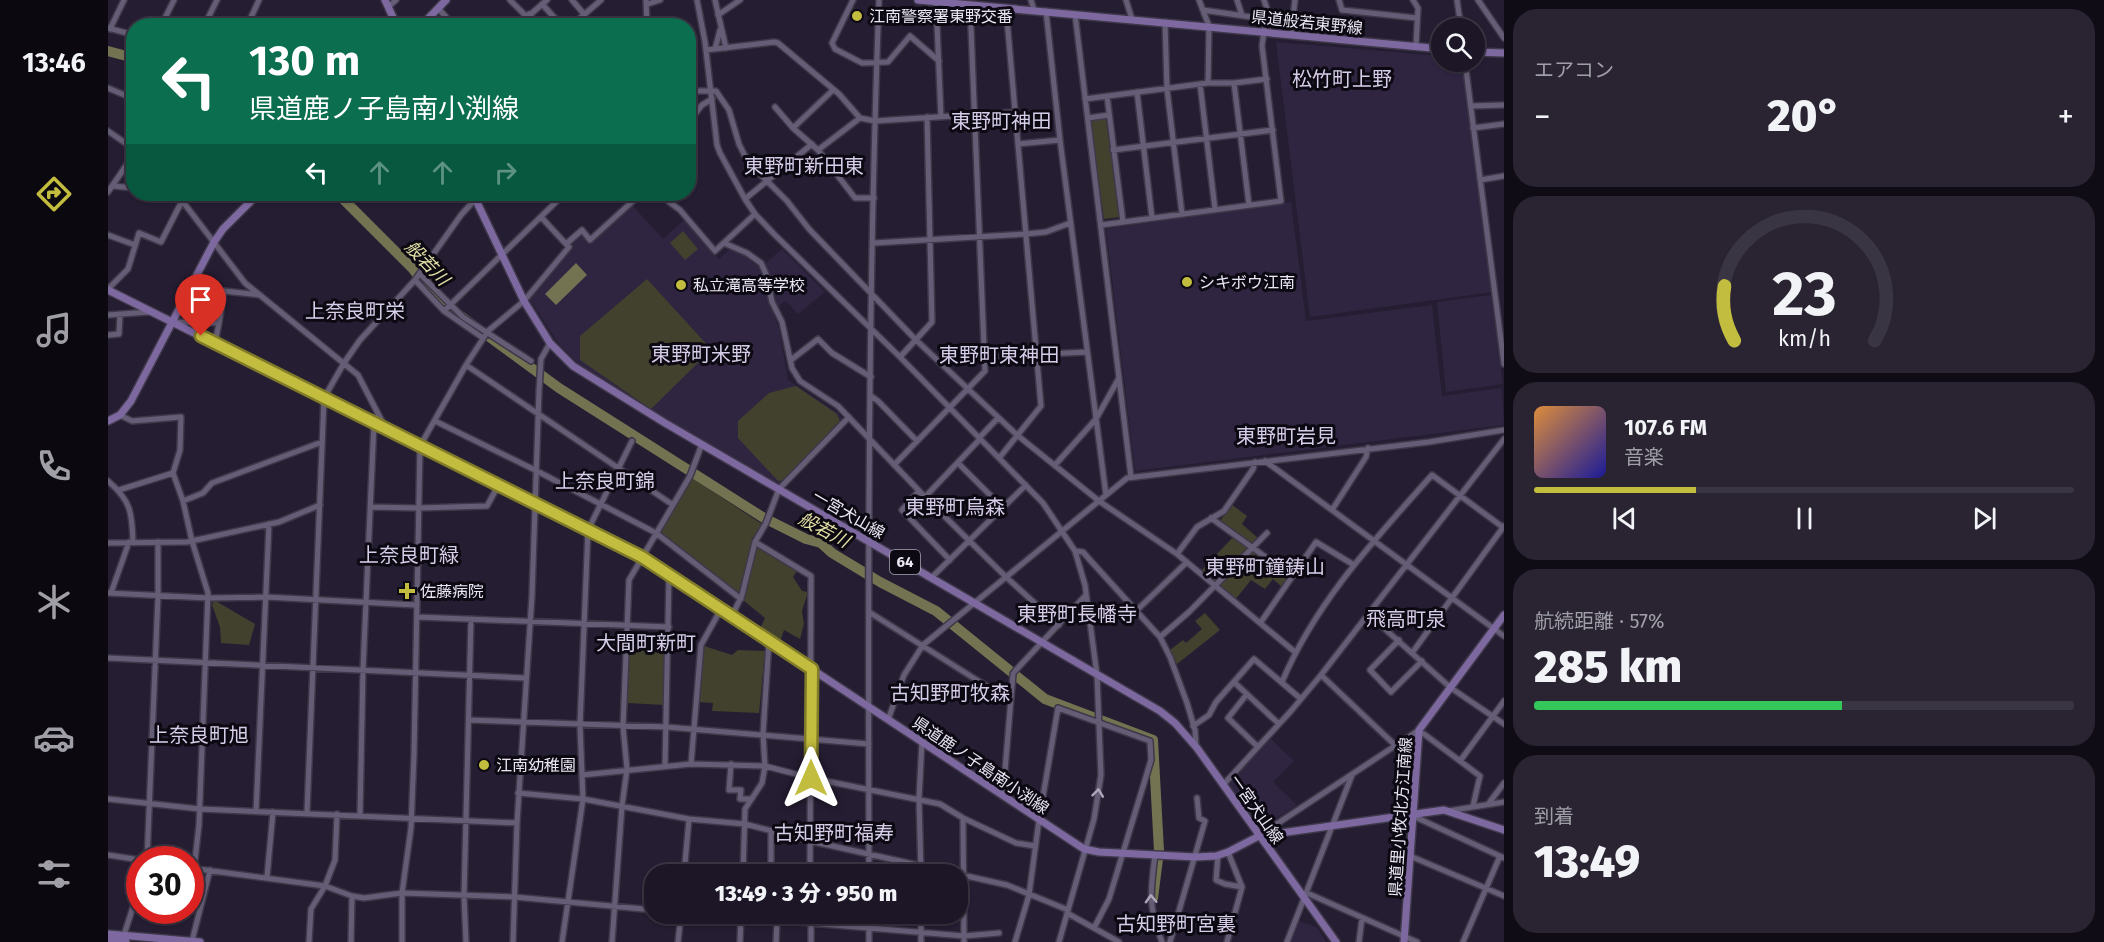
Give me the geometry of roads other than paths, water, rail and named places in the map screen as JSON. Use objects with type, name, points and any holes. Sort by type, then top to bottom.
[{"type":"main road","points":[[429,18],[446,0]]},
{"type":"main road","name":"県道般若東野線","points":[[918,0],[1001,5],[1431,48]]},
{"type":"main road","points":[[387,4],[393,18]]},
{"type":"main road","points":[[1485,53],[1504,54]]},
{"type":"main road","points":[[108,422],[120,415],[131,400],[214,242],[249,201]]},
{"type":"main road","name":"一宮犬山線","points":[[479,201],[524,301],[550,343],[573,366],[702,444],[1160,711],[1197,748],[1336,942]]},
{"type":"main road","name":"県道鹿ノ子島南小渕線","points":[[108,289],[642,557],[1084,849],[1195,857],[1218,855],[1259,836],[1448,811],[1504,830]]},
{"type":"main road","name":"県道里小牧北方江南線","points":[[1405,939],[1419,731],[1504,615]]},
{"type":"main road","points":[[108,934],[123,940]]},
{"type":"main road","points":[[108,940],[200,942]]},
{"type":"street","points":[[124,0],[109,28],[126,33]]},
{"type":"street","points":[[165,18],[174,0]]},
{"type":"street","points":[[208,18],[217,0]]},
{"type":"street","points":[[250,18],[258,0]]},
{"type":"street","points":[[387,4],[396,0]]},
{"type":"street","points":[[510,0],[531,18]]},
{"type":"street","points":[[572,0],[584,15]]},
{"type":"street","points":[[580,18],[601,0]]},
{"type":"street","points":[[647,18],[647,2],[660,0]]},
{"type":"street","points":[[697,0],[720,153],[755,214],[1000,457],[1043,503],[1075,551],[1082,572],[1097,675],[1101,775],[1094,819],[1059,942]]},
{"type":"street","points":[[715,0],[726,48]]},
{"type":"street","points":[[718,15],[740,0]]},
{"type":"street","points":[[853,0],[832,43],[835,49],[862,63],[877,64],[888,62],[910,36],[939,61]]},
{"type":"street","points":[[869,864],[868,541],[874,121],[879,0]]},
{"type":"street","points":[[1031,0],[1034,10]]},
{"type":"street","points":[[1126,0],[1132,19]]},
{"type":"street","points":[[1199,0],[1209,26],[1208,84]]},
{"type":"street","points":[[1236,0],[1242,15]]},
{"type":"street","points":[[1101,225],[1281,201],[1262,45],[1267,9],[1264,0]]},
{"type":"street","points":[[1292,34],[1295,0]]},
{"type":"street","points":[[1339,0],[1342,10],[1417,18]]},
{"type":"street","points":[[1413,0],[1418,8],[1416,46]]},
{"type":"street","points":[[1457,0],[1460,18]]},
{"type":"street","points":[[1478,0],[1504,38]]},
{"type":"street","points":[[525,18],[544,2],[555,18]]},
{"type":"street","points":[[936,2],[941,117]]},
{"type":"street","points":[[894,465],[985,371],[970,4]]},
{"type":"street","points":[[1000,457],[1041,406],[1015,112],[1001,5]]},
{"type":"street","points":[[438,8],[447,18]]},
{"type":"street","points":[[1203,10],[1265,19]]},
{"type":"street","points":[[1046,11],[1070,223],[1106,495]]},
{"type":"street","points":[[1075,14],[1131,477]]},
{"type":"street","points":[[1165,22],[1167,89],[1182,214]]},
{"type":"street","points":[[715,49],[720,28]]},
{"type":"street","points":[[706,50],[778,43],[833,90],[860,118],[874,121],[1015,112]]},
{"type":"street","points":[[1466,72],[1502,330],[1504,364]]},
{"type":"street","points":[[1085,99],[1200,84],[1267,79]]},
{"type":"street","points":[[1234,83],[1249,205]]},
{"type":"street","points":[[1200,84],[1215,209]]},
{"type":"street","points":[[108,88],[126,96]]},
{"type":"street","points":[[793,128],[833,90]]},
{"type":"street","points":[[696,91],[716,91],[729,110],[739,144],[748,162],[916,340],[967,389],[1017,435],[1099,501],[1177,554],[1294,651]]},
{"type":"street","points":[[1137,92],[1152,218]]},
{"type":"street","points":[[1107,96],[1123,222]]},
{"type":"street","points":[[696,113],[702,105],[712,99]]},
{"type":"street","points":[[1471,106],[1504,105]]},
{"type":"street","points":[[774,107],[818,150],[855,198],[874,198]]},
{"type":"street","points":[[1088,118],[1109,115]]},
{"type":"street","points":[[900,357],[932,322],[927,117]]},
{"type":"street","points":[[818,150],[860,118]]},
{"type":"street","points":[[1473,128],[1504,124]]},
{"type":"street","points":[[1113,150],[1273,130]]},
{"type":"street","points":[[108,131],[126,143]]},
{"type":"street","points":[[1018,144],[1060,140]]},
{"type":"street","points":[[745,199],[812,144]]},
{"type":"street","points":[[108,192],[126,165]]},
{"type":"street","points":[[1480,180],[1504,176]]},
{"type":"street","points":[[108,289],[128,269],[139,233],[161,242],[182,201],[245,283],[358,375],[387,429]]},
{"type":"street","points":[[307,812],[324,398],[344,363],[365,334],[420,274],[471,201]]},
{"type":"street","points":[[444,311],[557,201]]},
{"type":"street","points":[[566,244],[582,230],[590,240],[633,201]]},
{"type":"street","points":[[668,201],[680,210],[715,251],[755,214]]},
{"type":"street","points":[[402,942],[402,893],[411,818],[420,446],[485,335],[524,301],[569,247],[541,217]]},
{"type":"street","points":[[874,243],[1046,232],[1070,223]]},
{"type":"street","points":[[108,235],[135,245]]},
{"type":"street","points":[[724,243],[747,253],[761,263],[766,274],[772,302],[782,322],[792,368],[800,381],[838,406],[969,541],[1059,625]]},
{"type":"street","points":[[420,274],[449,306],[485,335]]},
{"type":"street","points":[[415,280],[444,311],[531,361]]},
{"type":"street","points":[[215,343],[224,291],[261,295]]},
{"type":"street","points":[[108,315],[151,311]]},
{"type":"street","points":[[108,334],[119,334],[120,314]]},
{"type":"street","points":[[172,322],[219,323]]},
{"type":"street","points":[[791,360],[818,339],[832,353],[871,377]]},
{"type":"street","points":[[513,942],[518,793],[531,621],[541,359],[550,343]]},
{"type":"street","points":[[985,357],[1087,352]]},
{"type":"street","points":[[466,365],[673,505]]},
{"type":"street","points":[[1055,465],[1096,419],[1119,378]]},
{"type":"street","points":[[871,396],[917,441]]},
{"type":"street","points":[[120,415],[132,421],[181,417],[180,450],[173,474],[207,584],[208,598],[200,809],[195,846]]},
{"type":"street","points":[[732,616],[741,599],[755,542],[770,516],[779,489],[849,417]]},
{"type":"street","points":[[925,497],[998,418]]},
{"type":"street","points":[[435,421],[656,533],[741,599]]},
{"type":"street","points":[[360,815],[363,669],[374,423]]},
{"type":"street","points":[[888,720],[904,675],[923,645],[1128,478],[1504,430]]},
{"type":"street","points":[[1223,785],[1321,675],[1504,439]]},
{"type":"street","points":[[562,942],[583,799],[580,725],[588,530],[632,441]]},
{"type":"street","points":[[183,501],[203,493],[212,483],[322,442]]},
{"type":"street","points":[[612,942],[627,770],[623,727],[629,580],[691,474],[702,444]]},
{"type":"street","points":[[1332,510],[1366,457],[1368,448]]},
{"type":"street","points":[[1265,461],[1504,636]]},
{"type":"street","points":[[1177,554],[1197,527],[1224,511],[1253,469],[1255,462]]},
{"type":"street","points":[[958,463],[1003,508]]},
{"type":"street","points":[[119,490],[173,474]]},
{"type":"street","points":[[1282,682],[1294,651],[1335,588],[1374,540],[1432,476],[1504,527],[1413,653]]},
{"type":"street","points":[[108,481],[126,499],[132,520],[131,542],[110,593],[208,598],[266,597],[416,605]]},
{"type":"street","points":[[931,578],[1026,485]]},
{"type":"street","points":[[371,507],[488,506],[498,486]]},
{"type":"street","points":[[919,491],[902,510],[950,560]]},
{"type":"street","points":[[108,543],[192,541],[269,524],[320,505]]},
{"type":"street","points":[[1211,519],[1293,576]]},
{"type":"street","points":[[255,811],[269,524]]},
{"type":"street","points":[[1160,637],[1189,612],[1267,533]]},
{"type":"street","points":[[148,846],[158,596],[158,542]]},
{"type":"street","points":[[755,542],[811,576],[810,864]]},
{"type":"street","points":[[1261,622],[1316,542],[1354,565]]},
{"type":"street","points":[[1075,551],[1083,552],[1160,637],[1179,680],[1197,748]]},
{"type":"street","points":[[1136,610],[1187,562]]},
{"type":"street","points":[[665,766],[669,574]]},
{"type":"street","points":[[1003,795],[1014,673],[1086,595]]},
{"type":"street","points":[[691,764],[701,645],[721,609]]},
{"type":"street","points":[[869,612],[1010,701]]},
{"type":"street","points":[[1368,614],[1451,688],[1504,724]]},
{"type":"street","points":[[417,617],[669,627]]},
{"type":"street","points":[[466,942],[464,896],[471,619]]},
{"type":"street","points":[[1399,640],[1370,670],[1391,692],[1422,661]]},
{"type":"street","points":[[743,864],[745,810],[762,783],[765,766],[763,734],[769,641]]},
{"type":"street","points":[[108,658],[525,678]]},
{"type":"street","points":[[1193,726],[1209,715],[1216,702],[1254,659],[1301,699]]},
{"type":"street","points":[[1321,675],[1396,746]]},
{"type":"street","points":[[1235,683],[1279,724]]},
{"type":"street","points":[[1247,694],[1228,718],[1258,747]]},
{"type":"street","points":[[1460,761],[1504,701]]},
{"type":"street","points":[[1015,942],[1029,895],[1058,708],[1150,741],[1151,760],[1109,899],[1094,928]]},
{"type":"street","points":[[469,720],[667,727],[869,744]]},
{"type":"street","points":[[1259,836],[1419,731],[1480,776],[1473,806]]},
{"type":"street","points":[[921,864],[919,799],[922,741]]},
{"type":"street","points":[[582,775],[691,764],[765,766],[811,778],[940,804],[963,818],[1016,843],[1035,846]]},
{"type":"street","points":[[731,764],[729,790],[741,790],[740,799],[751,799]]},
{"type":"street","points":[[1287,942],[1353,774]]},
{"type":"street","points":[[1489,803],[1504,783]]},
{"type":"street","points":[[518,793],[583,799],[689,819],[745,824],[810,841],[917,864]]},
{"type":"street","points":[[1170,942],[1205,821],[1199,818],[1197,798]]},
{"type":"street","points":[[108,799],[200,809],[517,823]]},
{"type":"street","points":[[1448,811],[1504,802]]},
{"type":"street","points":[[267,877],[273,812]]},
{"type":"street","points":[[309,942],[311,909],[325,886],[335,860],[337,814]]},
{"type":"street","points":[[1413,815],[1502,857],[1463,942]]},
{"type":"street","points":[[963,818],[964,864]]},
{"type":"street","points":[[685,864],[689,819]]},
{"type":"street","points":[[771,831],[771,864]]},
{"type":"street","points":[[1227,942],[1242,887],[1228,852]]},
{"type":"street","points":[[108,855],[126,858]]},
{"type":"street","points":[[1155,855],[1150,904],[1162,942]]},
{"type":"street","points":[[1218,855],[1216,880],[1242,887]]},
{"type":"street","points":[[1410,856],[1504,896]]},
{"type":"street","points":[[204,869],[325,886],[364,898],[402,893],[515,897],[644,909]]},
{"type":"street","points":[[192,941],[210,870]]},
{"type":"street","points":[[968,876],[1007,885],[1067,911],[1119,942]]},
{"type":"street","points":[[351,942],[352,896]]},
{"type":"street","points":[[1305,896],[1417,942]]},
{"type":"street","points":[[1359,942],[1362,918]]},
{"type":"street","points":[[123,940],[128,924]]},
{"type":"street","points":[[678,942],[680,924]]},
{"type":"street","points":[[740,942],[741,924]]},
{"type":"street","points":[[776,942],[777,924]]},
{"type":"street","points":[[811,924],[811,942]]},
{"type":"street","points":[[823,924],[964,939],[999,933]]},
{"type":"street","points":[[869,924],[869,942]]},
{"type":"street","points":[[921,924],[921,942]]},
{"type":"waterway","name":"般若川","points":[[108,51],[126,56]]},
{"type":"waterway","name":"般若川","points":[[345,201],[413,269],[422,282],[443,303],[559,388],[764,518],[806,539],[821,543],[832,553],[880,582],[936,611],[1045,699],[1153,740],[1159,851],[1153,898]]},
{"type":"place","name":"江南警察署東野交番","points":[[857,16]]},
{"type":"place","name":"シキボウ江南","points":[[1187,282]]},
{"type":"place","name":"私立滝高等学校","points":[[681,285]]},
{"type":"place","name":"佐藤病院","points":[[407,591]]},
{"type":"place","name":"江南幼稚園","points":[[484,765]]},
{"type":"district","name":"松竹町上野","points":[[1342,79]]},
{"type":"district","name":"東野町神田","points":[[1001,121]]},
{"type":"district","name":"東野町新田東","points":[[804,166]]},
{"type":"district","name":"上奈良町栄","points":[[355,311]]},
{"type":"district","name":"東野町米野","points":[[701,354]]},
{"type":"district","name":"東野町東神田","points":[[999,355]]},
{"type":"district","name":"東野町岩見","points":[[1286,436]]},
{"type":"district","name":"上奈良町錦","points":[[605,481]]},
{"type":"district","name":"東野町烏森","points":[[955,507]]},
{"type":"district","name":"上奈良町緑","points":[[409,555]]},
{"type":"district","name":"東野町鐘鋳山","points":[[1265,567]]},
{"type":"district","name":"東野町長幡寺","points":[[1077,614]]},
{"type":"district","name":"飛高町泉","points":[[1406,619]]},
{"type":"district","name":"大間町新町","points":[[646,643]]},
{"type":"district","name":"古知野町牧森","points":[[950,693]]},
{"type":"district","name":"上奈良町旭","points":[[199,735]]},
{"type":"district","name":"古知野町福寿","points":[[834,833]]},
{"type":"district","name":"古知野町宮裏","points":[[1176,924]]}]
